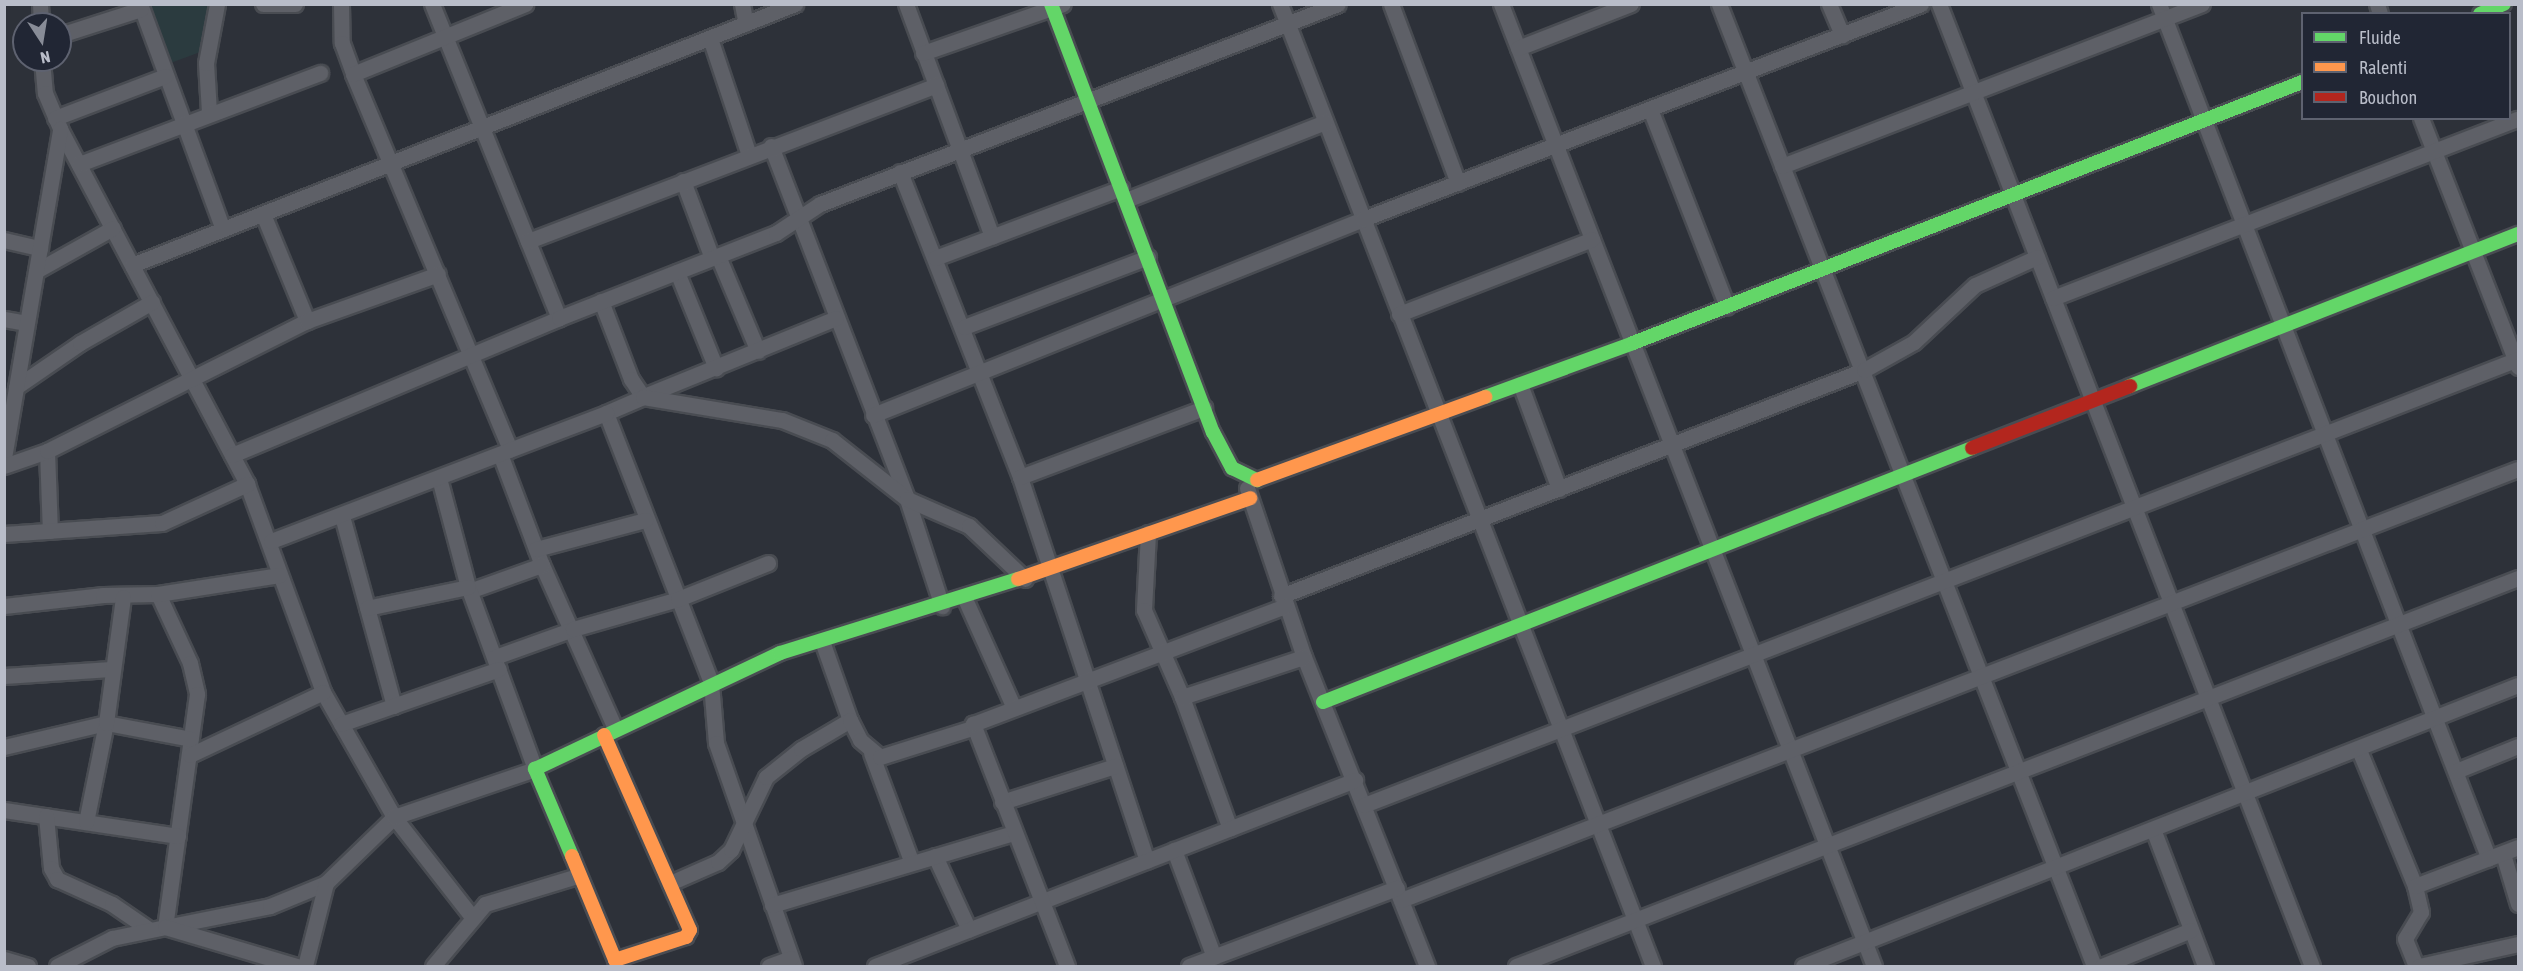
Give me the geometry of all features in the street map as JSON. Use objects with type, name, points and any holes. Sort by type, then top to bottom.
[{"type":"street","points":[[209,112],[206,57],[217,4]]},
{"type":"street","points":[[263,4],[290,5]]},
{"type":"street","points":[[341,4],[342,44],[353,74],[393,163],[471,354],[542,565],[573,629],[609,731],[689,934],[612,963],[577,876],[578,870],[535,770],[470,589],[439,478]]},
{"type":"street","points":[[432,4],[480,129],[559,318]]},
{"type":"street","points":[[353,74],[445,39],[508,8],[525,4]]},
{"type":"street","points":[[742,4],[746,24]]},
{"type":"street","points":[[132,265],[795,4]]},
{"type":"street","points":[[906,4],[992,237]]},
{"type":"street","points":[[1280,4],[1653,966]]},
{"type":"street","points":[[232,455],[559,318],[776,233],[797,216],[900,172],[1338,4]]},
{"type":"street","points":[[1391,4],[1458,183]]},
{"type":"street","points":[[1501,4],[1874,966]]},
{"type":"street","points":[[1518,48],[1631,4]]},
{"type":"street","points":[[1719,4],[2094,966]]},
{"type":"street","points":[[1829,4],[1842,35]]},
{"type":"street","points":[[873,415],[982,374],[1164,298],[1363,219],[1921,4]]},
{"type":"street","points":[[1939,4],[2312,966]]},
{"type":"street","points":[[1782,166],[1973,93],[2161,12],[2202,4]]},
{"type":"street","points":[[2485,12],[2504,4]]},
{"type":"street","points":[[923,53],[1056,6],[1087,100],[1204,408],[1224,457],[1245,479],[1283,601],[1427,966]]},
{"type":"street","points":[[72,31],[140,7],[181,123],[223,229]]},
{"type":"street","points":[[2161,12],[2435,719],[2456,771],[2518,904]]},
{"type":"street","points":[[710,38],[749,154]]},
{"type":"street","points":[[43,72],[43,82],[57,124],[247,484],[271,541],[280,575],[322,692],[394,817],[472,918]]},
{"type":"street","points":[[79,164],[209,112],[320,73]]},
{"type":"street","points":[[57,124],[165,76]]},
{"type":"street","points":[[1245,479],[1260,480],[1633,343],[2301,82]]},
{"type":"street","points":[[528,241],[749,154],[936,85]]},
{"type":"street","points":[[1650,109],[1727,306]]},
{"type":"street","points":[[2053,298],[2518,119]]},
{"type":"street","points":[[1364,805],[2134,507],[2517,363],[2422,120]]},
{"type":"street","points":[[935,258],[1124,194],[1325,122]]},
{"type":"street","points":[[4,458],[12,396],[40,248],[57,124]]},
{"type":"street","points":[[771,146],[907,500],[942,606]]},
{"type":"street","points":[[900,172],[964,327],[1020,477],[1049,570],[1089,679],[1147,861]]},
{"type":"street","points":[[683,181],[758,351]]},
{"type":"street","points":[[263,214],[308,321]]},
{"type":"street","points":[[36,271],[113,228]]},
{"type":"street","points":[[1323,702],[2518,234]]},
{"type":"street","points":[[1400,314],[1592,239]]},
{"type":"street","points":[[4,240],[40,248]]},
{"type":"street","points":[[964,327],[1148,257]]},
{"type":"street","points":[[871,753],[880,757],[893,755],[972,728],[976,722],[1013,706],[1162,652],[1479,519],[1863,370],[1909,346],[1975,285],[2037,257]]},
{"type":"street","points":[[677,272],[716,368]]},
{"type":"street","points":[[4,466],[47,451],[308,321],[438,274]]},
{"type":"street","points":[[12,396],[80,343],[152,302]]},
{"type":"street","points":[[601,302],[631,379],[643,397],[783,420],[832,440],[907,500],[969,526],[1025,579]]},
{"type":"street","points":[[271,541],[342,516],[606,413],[836,318]]},
{"type":"street","points":[[4,319],[27,323]]},
{"type":"street","points":[[1520,384],[1559,489]]},
{"type":"street","points":[[1020,477],[1204,408]]},
{"type":"street","points":[[606,413],[645,520],[711,683],[716,743],[792,962],[769,966]]},
{"type":"street","points":[[47,451],[50,531]]},
{"type":"street","points":[[1190,966],[1598,824],[2518,469]]},
{"type":"street","points":[[4,534],[162,523],[247,484]]},
{"type":"street","points":[[57,966],[93,946],[150,930],[270,906],[326,883],[394,817],[535,770],[609,731],[774,656],[965,599],[1250,498]]},
{"type":"street","points":[[342,516],[394,706]]},
{"type":"street","points":[[536,549],[645,520]]},
{"type":"street","points":[[1148,533],[1143,604],[1182,697],[1230,829]]},
{"type":"street","points":[[341,724],[394,706],[573,629],[678,599],[768,563]]},
{"type":"street","points":[[368,608],[470,589],[542,565]]},
{"type":"street","points":[[4,606],[103,595],[123,597],[158,594],[280,575]]},
{"type":"street","points":[[1516,966],[2518,578]]},
{"type":"street","points":[[158,594],[196,679],[190,755],[165,927]]},
{"type":"street","points":[[86,822],[106,723],[111,669],[123,597]]},
{"type":"street","points":[[965,599],[1013,706]]},
{"type":"street","points":[[822,641],[850,720],[871,753],[912,863]]},
{"type":"street","points":[[1182,697],[1304,657]]},
{"type":"street","points":[[4,676],[111,669]]},
{"type":"street","points":[[1803,966],[2359,750],[2518,685]]},
{"type":"street","points":[[190,755],[322,692]]},
{"type":"street","points":[[669,883],[718,862],[731,850],[745,826],[754,796],[766,777],[801,749],[850,720]]},
{"type":"street","points":[[4,747],[106,723],[191,739]]},
{"type":"street","points":[[972,728],[1067,966]]},
{"type":"street","points":[[2456,771],[2518,746]]},
{"type":"street","points":[[2359,750],[2415,886],[2421,912],[2405,939],[2418,966],[2518,944]]},
{"type":"street","points":[[1002,802],[1115,766]]},
{"type":"street","points":[[875,966],[1355,780]]},
{"type":"street","points":[[4,810],[178,836]]},
{"type":"street","points":[[46,816],[51,868],[57,879],[112,904],[150,930]]},
{"type":"street","points":[[2153,830],[2205,966]]},
{"type":"street","points":[[772,905],[1014,832]]},
{"type":"street","points":[[2415,886],[2518,848]]},
{"type":"street","points":[[1174,850],[1214,957]]},
{"type":"street","points":[[935,856],[969,930]]},
{"type":"street","points":[[433,966],[485,904],[577,876]]},
{"type":"street","points":[[305,966],[326,883]]},
{"type":"street","points":[[165,927],[297,966]]},
{"type":"street","points":[[2102,966],[2191,930]]},
{"type":"street","points":[[4,959],[28,966]]},
{"type":"shaded area","points":[[145,5],[213,5],[203,51],[168,64]]},
{"type":"traffic: fast","points":[[1051,4],[1213,432],[1232,468],[1257,480]]},
{"type":"traffic: fast","points":[[2485,12],[2504,4]]},
{"type":"traffic: fast","points":[[1485,397],[1633,343],[2301,82]]},
{"type":"traffic: fast","points":[[2130,386],[2518,234]]},
{"type":"traffic: fast","points":[[1323,702],[1972,448]]},
{"type":"traffic: fast","points":[[572,856],[535,769],[780,653],[1018,579]]},
{"type":"traffic: slow","points":[[1257,480],[1485,397]]},
{"type":"traffic: slow","points":[[1018,579],[1250,498]]},
{"type":"traffic: slow","points":[[572,856],[615,960],[686,937],[690,930],[604,735]]},
{"type":"traffic: jam","points":[[1972,448],[2130,386]]}]
